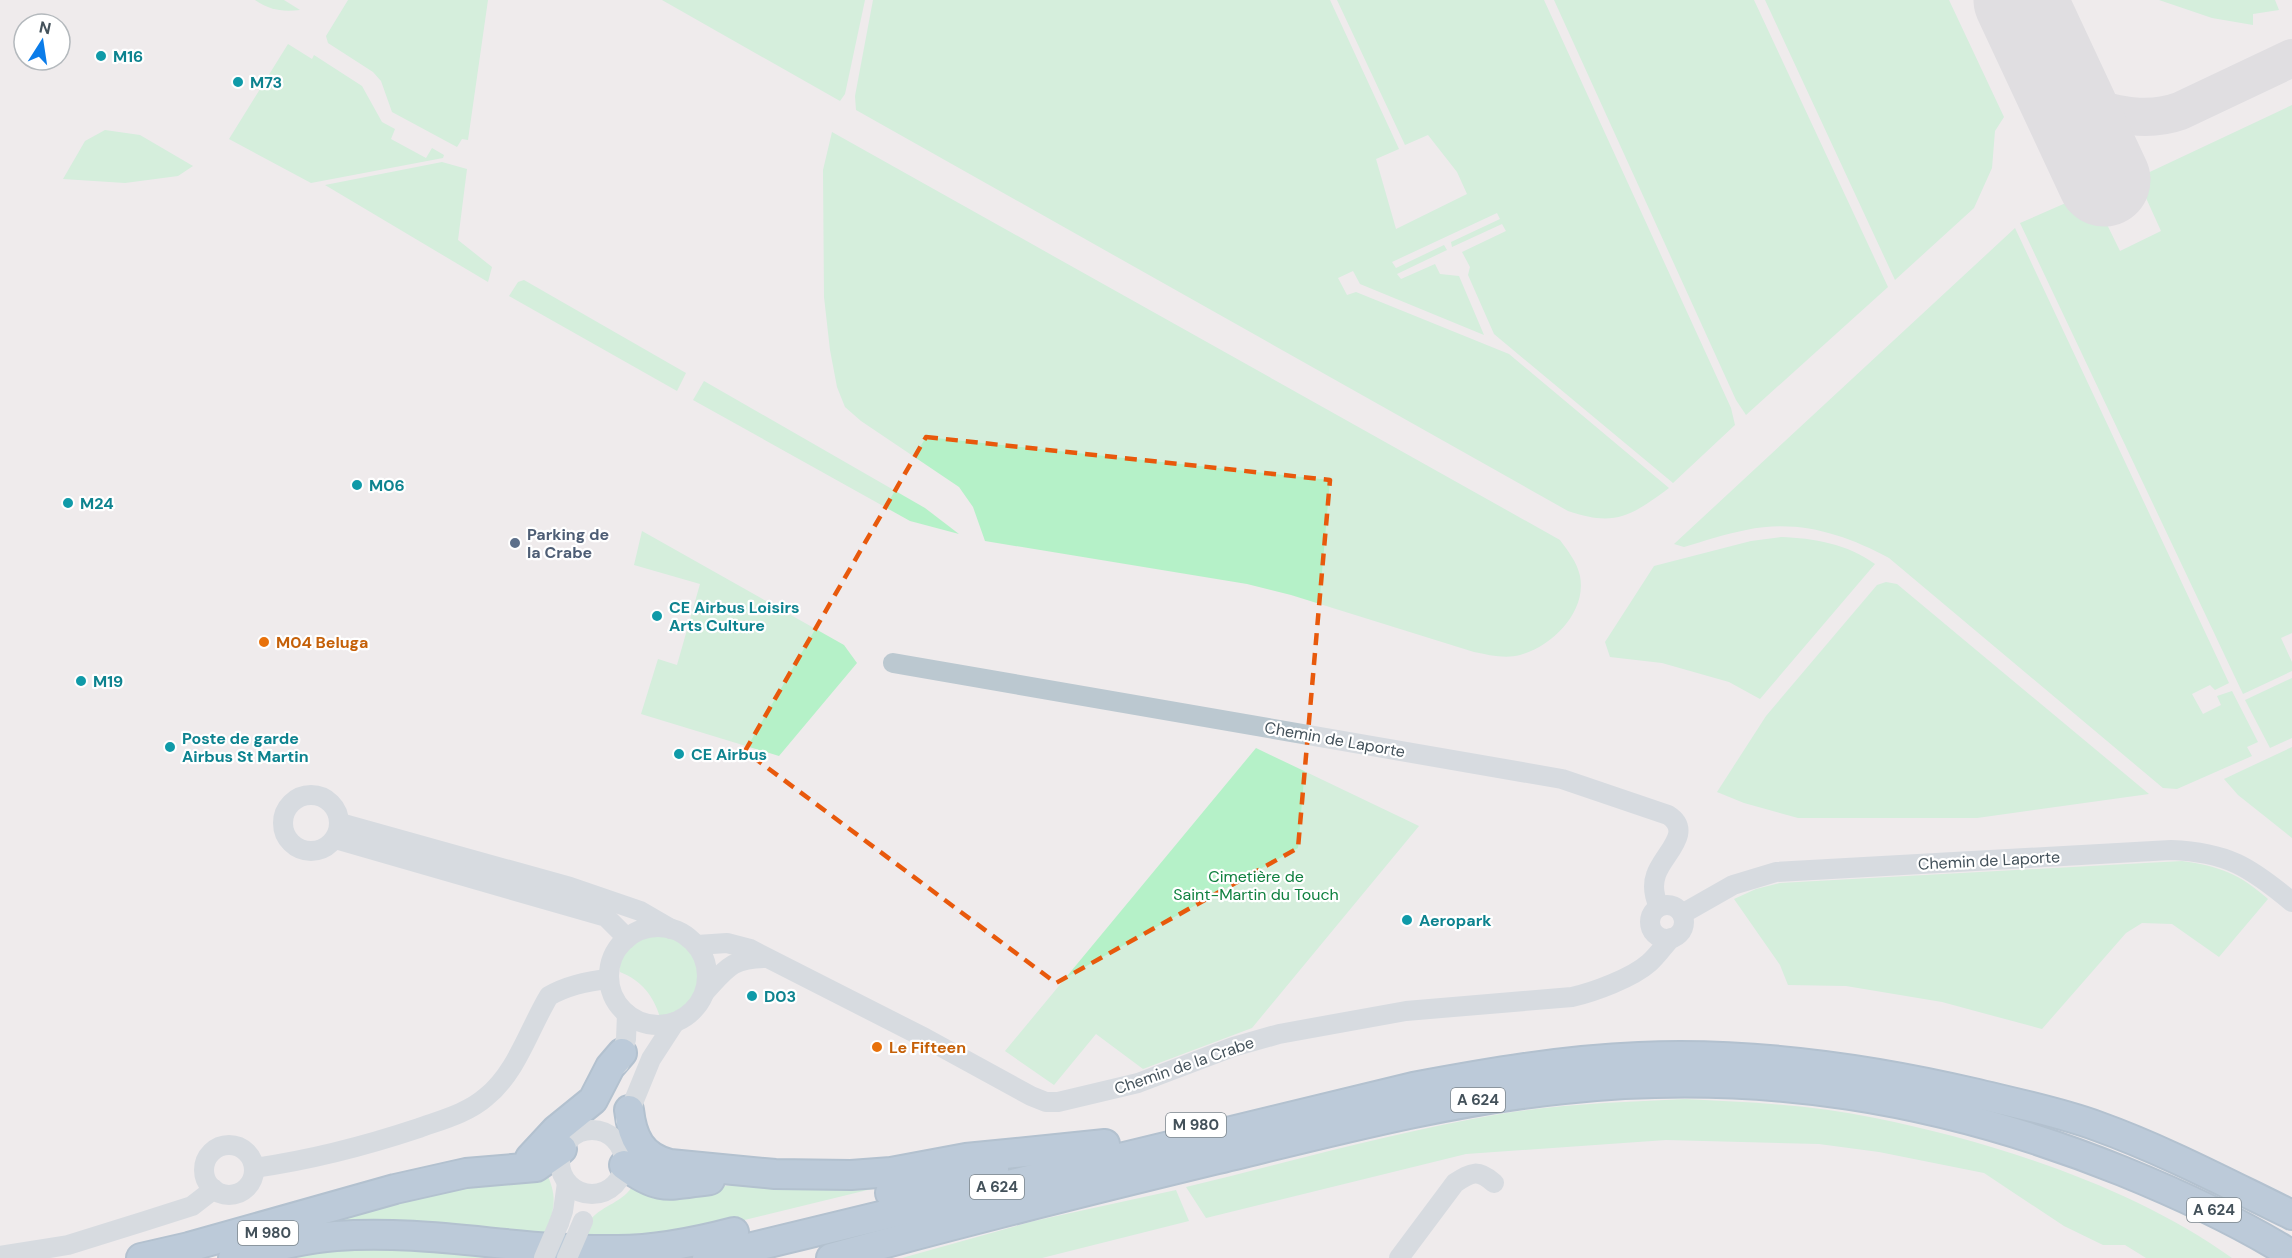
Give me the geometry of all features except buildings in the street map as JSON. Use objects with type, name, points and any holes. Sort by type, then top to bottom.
[{"type":"highway","points":[[507,1168],[531,1157],[556,1130],[593,1100],[610,1067],[622,1053]]},
{"type":"highway","name":"A 624","points":[[707,1258],[1413,1087],[1505,1070],[1640,1057],[1767,1059],[1812,1063],[1917,1080],[2025,1105],[2096,1125],[2142,1143],[2292,1215]]},
{"type":"highway","name":"A 624","points":[[831,1258],[941,1227],[1344,1128],[1473,1101],[1613,1084],[1721,1082],[1805,1088],[1886,1100],[1953,1114],[2015,1131],[2072,1151],[2204,1205],[2292,1255]]},
{"type":"highway","points":[[629,1110],[635,1138],[644,1151],[655,1159],[670,1164],[775,1174]]},
{"type":"highway","name":"M 980","points":[[233,1258],[297,1241],[362,1235],[441,1237],[591,1250],[667,1246],[705,1239],[950,1178],[1105,1144],[1221,1120],[1288,1116]]},
{"type":"highway","points":[[141,1258],[189,1247],[327,1207],[428,1181],[466,1173],[536,1167],[571,1140]]},
{"type":"highway","points":[[622,1156],[646,1180],[658,1185],[775,1174],[872,1173],[966,1158],[1105,1144]]},
{"type":"highway","points":[[2130,1174],[2263,1258]]},
{"type":"highway","name":"A 624","points":[[2226,1183],[2292,1230]]},
{"type":"highway","name":"M 980","points":[[208,1258],[327,1207]]},
{"type":"street","name":"Chemin de Laporte","points":[[893,663],[1562,779],[1613,795],[1668,815],[1679,825],[1680,834],[1656,875],[1654,894],[1659,907],[1654,910],[1650,921],[1662,935]]},
{"type":"street","points":[[625,940],[621,932],[606,917],[337,831],[570,887],[640,911],[681,932],[697,945],[707,968],[705,992]]},
{"type":"street","name":"Chemin de Laporte","points":[[1682,914],[1733,885],[1776,872],[2171,850],[2210,854],[2241,864],[2292,902]]},
{"type":"street","points":[[1659,907],[1672,906],[1682,914],[1683,926],[1679,934],[1662,935]]},
{"type":"street","points":[[544,1258],[563,1210],[567,1183],[560,1167],[571,1140],[608,1094],[618,1071],[626,1039],[621,1006],[609,979],[613,958],[625,940],[641,930],[651,927],[671,928]]},
{"type":"street","name":"Chemin de la Crabe","points":[[697,945],[727,943],[750,949],[897,1023],[1031,1096],[1046,1102],[1059,1102],[1138,1083],[1233,1047],[1278,1034],[1406,1011],[1572,997],[1590,993],[1631,974],[1662,935]]},
{"type":"street","points":[[567,1183],[583,1193],[596,1194],[616,1185],[622,1175],[622,1156],[629,1110],[651,1059],[675,1022],[693,1010],[719,976],[738,961],[766,958]]},
{"type":"street","points":[[254,1168],[297,1162],[366,1145],[461,1112],[486,1098],[504,1078],[549,996],[561,989],[609,979]]},
{"type":"street","points":[[541,1010],[563,999],[586,994],[621,1006],[637,1019],[652,1024],[675,1022]]},
{"type":"street","points":[[571,1140],[595,1130],[606,1132],[622,1156]]},
{"type":"street","points":[[234,1146],[248,1154],[254,1168],[250,1184],[237,1194],[229,1195],[208,1184],[204,1169],[210,1155],[219,1148],[234,1146]]},
{"type":"street","points":[[1399,1258],[1455,1183],[1467,1175],[1476,1173],[1484,1174],[1494,1183]]},
{"type":"street","points":[[0,1256],[68,1245],[134,1225],[192,1206],[214,1189]]},
{"type":"street","points":[[567,1258],[596,1194]]},
{"type":"highlighted area","points":[[926,437],[1330,480],[1298,848],[1056,983],[745,751]]},
{"type":"green space","points":[[255,0],[284,0],[300,10],[276,10]]},
{"type":"green space","points":[[348,0],[488,0],[468,140],[462,139],[457,147],[392,112],[381,81],[373,72],[328,43],[326,36]]},
{"type":"green space","points":[[662,0],[865,0],[845,94],[840,101]]},
{"type":"green space","points":[[873,0],[1330,0],[1399,149],[1376,159],[1396,229],[1467,194],[1457,172],[1428,135],[1405,145],[1337,0],[1544,0],[1731,408],[1735,425],[1673,483],[1494,334],[1468,275],[1470,267],[1462,252],[1506,231],[1502,224],[1452,247],[1451,242],[1500,219],[1497,213],[1392,262],[1396,268],[1444,245],[1447,250],[1397,274],[1401,279],[1435,264],[1440,274],[1459,276],[1484,335],[1360,284],[1353,271],[1338,278],[1347,295],[1356,292],[1509,354],[1669,488],[1644,506],[1622,516],[1598,518],[1568,511],[856,110],[855,96]]},
{"type":"green space","points":[[1554,0],[1754,0],[1888,287],[1746,415],[1736,400]]},
{"type":"green space","points":[[1765,0],[1949,0],[2004,117],[1995,131],[1992,168],[1974,208],[1895,280]]},
{"type":"green space","points":[[2159,0],[2275,0],[2279,10],[2253,14],[2253,25],[2212,18]]},
{"type":"green space","points":[[288,44],[312,59],[314,55],[362,86],[382,122],[395,129],[391,139],[426,158],[432,148],[444,155],[443,158],[311,183],[229,139]]},
{"type":"green space","points":[[2292,105],[2292,633],[2281,638],[2292,662],[2292,671],[2243,694],[2020,223],[2091,192],[2120,251],[2161,231],[2137,178]]},
{"type":"green space","points":[[105,130],[140,135],[193,166],[178,176],[125,183],[63,179],[85,141]]},
{"type":"green space","points":[[832,132],[1560,540],[1574,561],[1580,576],[1581,589],[1573,614],[1565,626],[1544,644],[1520,655],[1497,656],[1474,652],[1291,595],[1247,584],[985,541],[973,507],[959,487],[861,421],[845,407],[837,387],[824,297],[823,170]]},
{"type":"green space","points":[[442,162],[467,169],[458,240],[492,267],[488,282],[325,185]]},
{"type":"green space","points":[[2015,228],[2229,683],[2215,690],[2210,685],[2192,694],[2203,714],[2221,705],[2217,696],[2232,691],[2258,742],[2247,747],[2252,756],[2177,789],[2163,788],[1889,558],[1872,549],[1820,531],[1784,526],[1746,530],[1684,547],[1674,544]]},
{"type":"green space","points":[[524,280],[686,373],[677,391],[509,296],[518,282]]},
{"type":"green space","points":[[704,381],[925,508],[959,534],[910,521],[693,400]]},
{"type":"green space","points":[[642,531],[844,645],[857,663],[779,756],[641,714],[658,659],[677,665],[700,584],[634,565]]},
{"type":"green space","points":[[1781,537],[1830,543],[1853,551],[1875,564],[1760,699],[1729,682],[1662,663],[1610,657],[1605,642],[1654,566],[1751,541]]},
{"type":"green space","points":[[1886,582],[1897,584],[2149,794],[1977,818],[1798,818],[1744,803],[1717,792],[1766,716],[1877,585]]},
{"type":"green space","points":[[2292,678],[2292,738],[2270,748],[2245,700]]},
{"type":"green space","points":[[2292,747],[2292,838],[2238,795],[2224,779]]},
{"type":"green space","name":"Cimetière de Saint-Martin du Touch","points":[[1256,748],[1419,826],[1252,1028],[1143,1069],[1096,1034],[1054,1085],[1005,1051]]},
{"type":"green space","points":[[2182,861],[2228,872],[2248,883],[2268,899],[2219,957],[2172,924],[2142,923],[2126,933],[2042,1029],[1942,1002],[1846,986],[1788,985],[1780,965],[1734,899],[1756,889],[1780,883]]},
{"type":"green space","points":[[654,935],[666,936],[687,947],[695,955],[701,975],[699,987],[689,1002],[678,1010],[660,1017],[646,990],[635,980],[620,972],[625,953],[641,940]]},
{"type":"green space","points":[[1685,1099],[1828,1110],[1875,1118],[1967,1140],[2061,1170],[2107,1189],[2193,1233],[2232,1258],[2146,1258],[2125,1245],[2103,1245],[2064,1226],[1984,1173],[1879,1152],[1819,1144],[1666,1140],[1466,1154],[1206,1218],[1186,1187],[1381,1138],[1460,1121],[1569,1106]]},
{"type":"green space","points":[[546,1172],[554,1198],[550,1221],[542,1239],[316,1228],[349,1213],[405,1198]]},
{"type":"green space","points":[[752,1182],[888,1185],[687,1234],[644,1240],[643,1233],[580,1241],[591,1219],[624,1196],[633,1185],[666,1195]]},
{"type":"green space","points":[[1176,1190],[1189,1221],[1042,1258],[902,1258],[1034,1221]]},
{"type":"green space","points":[[347,1241],[533,1258],[252,1258]]},
{"type":"taxiway","points":[[2068,101],[2137,117],[2166,115],[2180,111],[2292,58]]},
{"type":"runway","points":[[2020,0],[2104,180]]},
{"type":"place","name":"M16","points":[[101,56]]},
{"type":"place","name":"M73","points":[[238,82]]},
{"type":"place","name":"M06","points":[[357,485]]},
{"type":"place","name":"M24","points":[[68,503]]},
{"type":"place","name":"Parking de la Crabe","points":[[515,543]]},
{"type":"place","name":"CE Airbus Loisirs Arts Culture","points":[[657,616]]},
{"type":"place","name":"M04 Beluga","points":[[264,642]]},
{"type":"place","name":"M19","points":[[81,681]]},
{"type":"place","name":"Poste de garde Airbus St Martin","points":[[170,747]]},
{"type":"place","name":"CE Airbus","points":[[679,754]]},
{"type":"place","name":"Aeropark","points":[[1407,920]]},
{"type":"place","name":"D03","points":[[752,996]]},
{"type":"place","name":"Le Fifteen","points":[[877,1047]]}]
